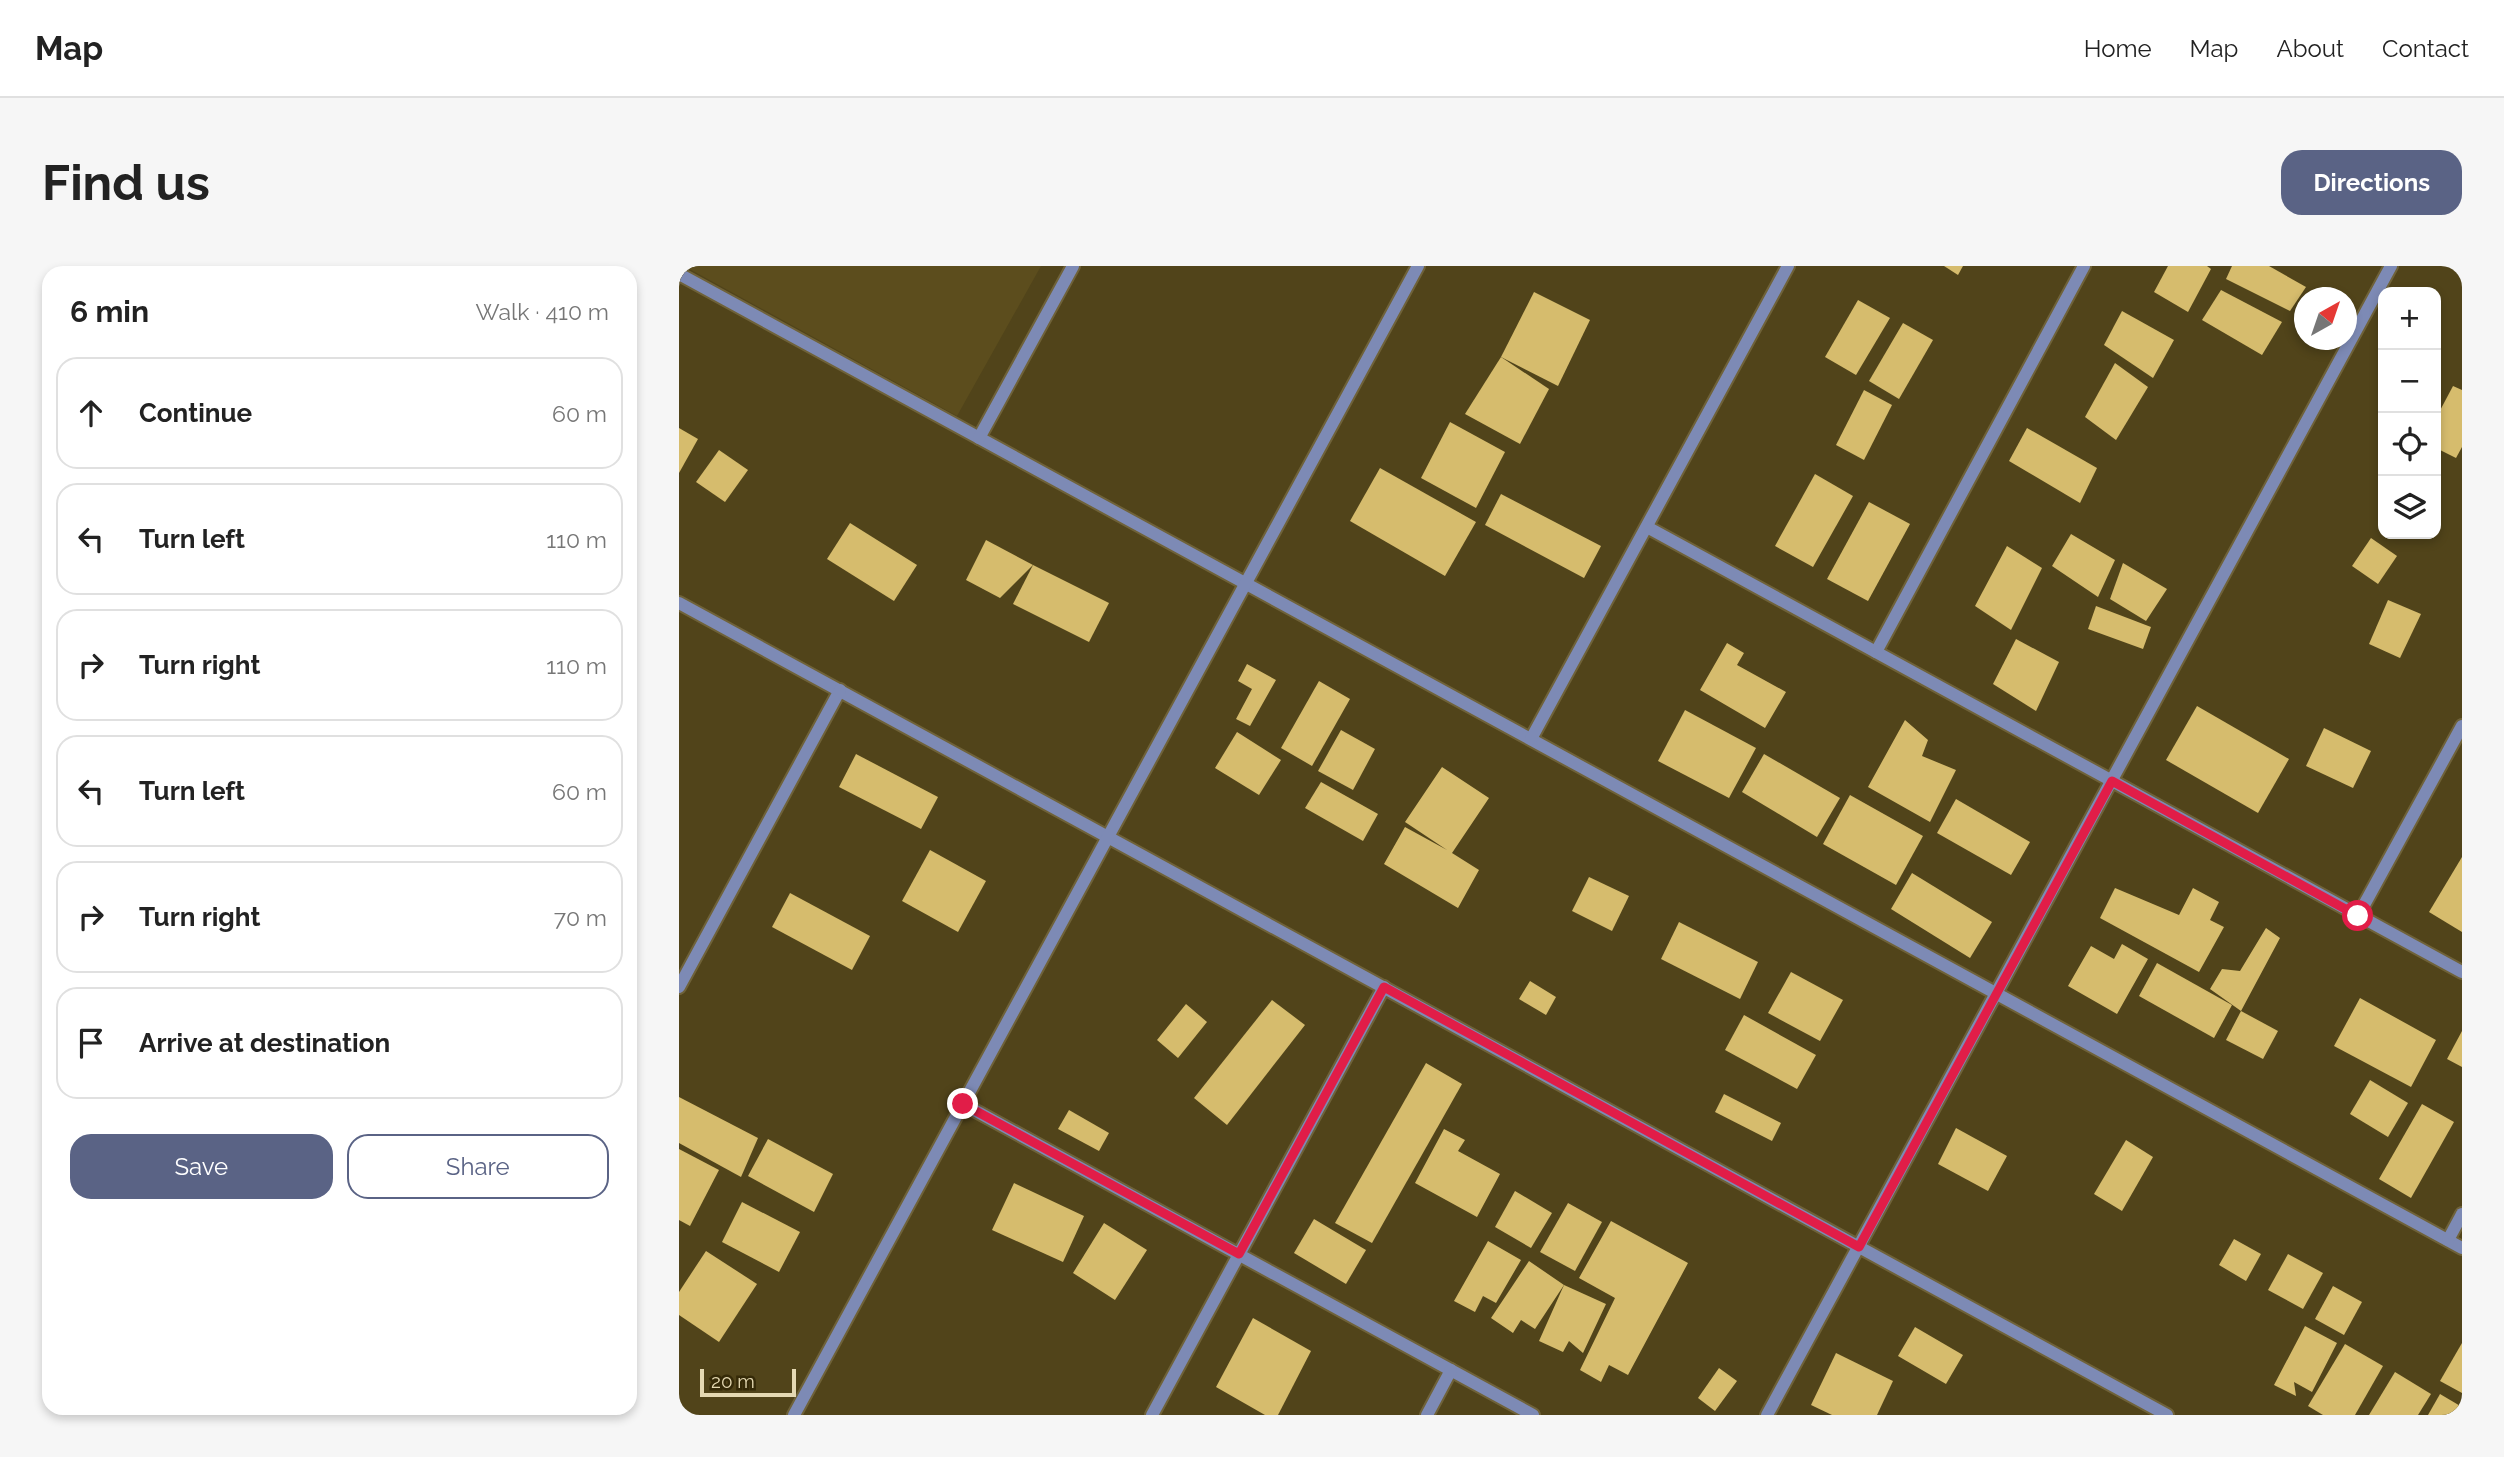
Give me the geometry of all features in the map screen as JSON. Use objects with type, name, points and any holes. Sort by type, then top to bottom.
[{"type":"street","points":[[979,438],[1073,266]]},
{"type":"street","points":[[795,1415],[1418,266]]},
{"type":"street","points":[[1531,739],[1788,266]]},
{"type":"street","points":[[1876,652],[2084,266]]},
{"type":"street","points":[[1767,1415],[2391,266]]},
{"type":"street","points":[[679,274],[2462,1248]]},
{"type":"street","points":[[1647,527],[2462,972]]},
{"type":"street","points":[[679,603],[2167,1415]]},
{"type":"street","points":[[679,987],[840,690]]},
{"type":"street","points":[[2358,916],[2462,726]]},
{"type":"street","points":[[1152,1415],[1384,987]]},
{"type":"street","points":[[963,1104],[1533,1415]]},
{"type":"street","points":[[2448,1240],[2462,1214]]},
{"type":"street","points":[[1427,1415],[1451,1370]]},
{"type":"shaded area","points":[[684,266],[1041,266],[957,416]]},
{"type":"building","points":[[1944,266],[1963,266],[1958,275]]},
{"type":"building","points":[[2168,266],[2207,266],[2211,269],[2188,312],[2154,292]]},
{"type":"building","points":[[2232,266],[2269,266],[2306,287],[2294,287],[2294,305],[2290,311],[2226,279]]},
{"type":"building","points":[[2221,290],[2282,322],[2262,355],[2202,320]]},
{"type":"building","points":[[1534,292],[1590,320],[1558,386],[1501,357]]},
{"type":"building","points":[[1858,300],[1890,318],[1856,375],[1825,357]]},
{"type":"building","points":[[2122,311],[2174,340],[2153,378],[2104,345]]},
{"type":"building","points":[[1903,323],[1933,340],[1899,399],[1869,381]]},
{"type":"building","points":[[1501,357],[1549,389],[1520,444],[1465,414]]},
{"type":"building","points":[[2115,363],[2148,387],[2116,440],[2085,417]]},
{"type":"building","points":[[2453,386],[2462,390],[2462,447],[2456,458],[2441,450],[2441,409]]},
{"type":"building","points":[[1864,390],[1892,405],[1864,460],[1836,445]]},
{"type":"building","points":[[1450,422],[1505,452],[1476,508],[1421,478]]},
{"type":"building","points":[[679,428],[698,439],[679,473]]},
{"type":"building","points":[[2027,428],[2097,468],[2080,503],[2009,461]]},
{"type":"building","points":[[719,450],[748,470],[725,502],[696,482]]},
{"type":"building","points":[[1380,468],[1476,522],[1445,576],[1350,521]]},
{"type":"building","points":[[1815,474],[1853,496],[1813,567],[1775,546]]},
{"type":"building","points":[[1501,494],[1601,546],[1584,578],[1485,525]]},
{"type":"building","points":[[1869,502],[1910,524],[1868,601],[1827,579]]},
{"type":"building","points":[[850,523],[917,565],[894,601],[827,559]]},
{"type":"building","points":[[2071,534],[2115,560],[2098,597],[2052,566]]},
{"type":"building","points":[[2371,538],[2397,556],[2378,584],[2352,566]]},
{"type":"building","points":[[986,540],[1033,565],[1000,598],[966,580]]},
{"type":"building","points":[[2007,546],[2042,568],[2011,630],[1975,606]]},
{"type":"building","points":[[2123,563],[2167,589],[2146,621],[2110,599]]},
{"type":"building","points":[[1033,565],[1109,603],[1089,642],[1013,604]]},
{"type":"building","points":[[2388,600],[2421,614],[2400,658],[2369,644]]},
{"type":"building","points":[[2096,606],[2151,627],[2143,649],[2088,629]]},
{"type":"building","points":[[2016,639],[2059,662],[2036,711],[1993,684]]},
{"type":"building","points":[[1727,643],[1744,653],[1737,665],[1786,692],[1765,728],[1700,690]]},
{"type":"building","points":[[1247,664],[1276,680],[1250,726],[1236,719],[1252,689],[1238,681]]},
{"type":"building","points":[[1319,681],[1350,699],[1312,766],[1281,748]]},
{"type":"building","points":[[2197,706],[2289,759],[2258,813],[2166,760]]},
{"type":"building","points":[[1685,710],[1756,748],[1729,798],[1658,761]]},
{"type":"building","points":[[1905,720],[1928,740],[1922,756],[1956,770],[1930,822],[1868,787]]},
{"type":"building","points":[[2324,728],[2371,751],[2353,788],[2306,766]]},
{"type":"building","points":[[1341,730],[1375,749],[1353,790],[1318,771]]},
{"type":"building","points":[[1237,732],[1281,760],[1259,795],[1215,768]]},
{"type":"building","points":[[856,754],[938,797],[921,829],[839,787]]},
{"type":"building","points":[[1764,754],[1840,798],[1817,837],[1742,792]]},
{"type":"building","points":[[1442,767],[1489,798],[1452,853],[1479,870],[1458,908],[1384,864],[1405,827],[1447,850],[1405,822]]},
{"type":"building","points":[[1321,782],[1378,814],[1363,841],[1305,808]]},
{"type":"building","points":[[1850,795],[1923,836],[1896,885],[1823,844]]},
{"type":"building","points":[[1956,799],[2030,842],[2011,875],[1937,833]]},
{"type":"building","points":[[930,850],[986,881],[958,932],[902,901]]},
{"type":"building","points":[[2462,857],[2462,932],[2429,912]]},
{"type":"building","points":[[1912,873],[1992,922],[1970,958],[1891,909]]},
{"type":"building","points":[[1589,877],[1629,896],[1612,931],[1572,911]]},
{"type":"building","points":[[2115,888],[2179,915],[2193,888],[2219,902],[2210,920],[2224,927],[2199,972],[2100,918]]},
{"type":"building","points":[[790,893],[870,936],[852,970],[772,927]]},
{"type":"building","points":[[1679,922],[1758,962],[1740,999],[1661,959]]},
{"type":"building","points":[[2266,928],[2280,938],[2241,1011],[2210,989],[2222,969],[2240,971]]},
{"type":"building","points":[[2122,944],[2148,959],[2117,1014],[2068,986],[2091,946],[2114,959]]},
{"type":"building","points":[[2157,963],[2232,1005],[2214,1038],[2139,996]]},
{"type":"building","points":[[1791,972],[1843,1000],[1820,1041],[1768,1013]]},
{"type":"building","points":[[1530,981],[1556,997],[1546,1015],[1519,999]]},
{"type":"building","points":[[2360,998],[2436,1040],[2411,1087],[2334,1046]]},
{"type":"building","points":[[1272,1000],[1305,1025],[1227,1125],[1194,1098]]},
{"type":"building","points":[[1186,1004],[1207,1022],[1178,1058],[1157,1040]]},
{"type":"building","points":[[2241,1011],[2278,1031],[2263,1059],[2226,1040]]},
{"type":"building","points":[[1744,1015],[1816,1055],[1797,1089],[1725,1050]]},
{"type":"building","points":[[2462,1031],[2462,1067],[2447,1059]]},
{"type":"building","points":[[1426,1063],[1462,1084],[1372,1243],[1335,1223]]},
{"type":"building","points":[[2370,1080],[2408,1103],[2388,1137],[2350,1114]]},
{"type":"building","points":[[1724,1094],[1781,1123],[1772,1141],[1715,1112]]},
{"type":"building","points":[[679,1097],[758,1138],[741,1177],[679,1143]]},
{"type":"building","points":[[2422,1104],[2454,1122],[2411,1198],[2379,1179]]},
{"type":"building","points":[[1069,1110],[1109,1133],[1099,1151],[1058,1129]]},
{"type":"building","points":[[1956,1128],[2007,1156],[1988,1191],[1938,1164]]},
{"type":"building","points":[[1444,1129],[1465,1140],[1458,1151],[1500,1174],[1477,1217],[1415,1183]]},
{"type":"building","points":[[768,1139],[833,1174],[814,1212],[748,1176]]},
{"type":"building","points":[[2126,1140],[2153,1157],[2122,1211],[2094,1194]]},
{"type":"building","points":[[679,1149],[719,1170],[690,1226],[679,1220]]},
{"type":"building","points":[[1014,1183],[1084,1216],[1063,1262],[992,1230]]},
{"type":"building","points":[[1515,1191],[1552,1213],[1531,1248],[1495,1227]]},
{"type":"building","points":[[742,1202],[800,1232],[779,1272],[722,1242]]},
{"type":"building","points":[[1568,1203],[1602,1222],[1575,1271],[1540,1252]]},
{"type":"building","points":[[1314,1219],[1366,1250],[1346,1284],[1294,1253]]},
{"type":"building","points":[[1611,1221],[1688,1263],[1628,1375],[1609,1365],[1601,1382],[1580,1370],[1615,1298],[1579,1278]]},
{"type":"building","points":[[1104,1223],[1147,1250],[1115,1300],[1073,1273]]},
{"type":"building","points":[[2234,1239],[2261,1254],[2246,1281],[2219,1265]]},
{"type":"building","points":[[1488,1241],[1521,1260],[1496,1303],[1483,1296],[1475,1312],[1454,1301]]},
{"type":"building","points":[[706,1251],[757,1284],[719,1342],[679,1315],[679,1292]]},
{"type":"building","points":[[2288,1254],[2323,1273],[2303,1309],[2268,1290]]},
{"type":"building","points":[[1529,1261],[1564,1285],[1535,1329],[1521,1320],[1513,1333],[1491,1318]]},
{"type":"building","points":[[1564,1285],[1606,1304],[1583,1353],[1569,1341],[1563,1352],[1539,1341]]},
{"type":"building","points":[[2333,1286],[2362,1302],[2344,1335],[2315,1319]]},
{"type":"building","points":[[1253,1318],[1311,1351],[1278,1415],[1265,1415],[1216,1387]]},
{"type":"building","points":[[2305,1326],[2337,1343],[2312,1392],[2294,1382],[2296,1396],[2274,1385]]},
{"type":"building","points":[[1915,1327],[1963,1355],[1946,1384],[1898,1356]]},
{"type":"building","points":[[2462,1343],[2462,1393],[2440,1381]]},
{"type":"building","points":[[2345,1344],[2383,1366],[2355,1415],[2323,1415],[2308,1406]]},
{"type":"building","points":[[1836,1353],[1893,1381],[1877,1415],[1832,1415],[1811,1405]]},
{"type":"building","points":[[1719,1368],[1737,1381],[1715,1411],[1698,1398]]},
{"type":"building","points":[[2395,1372],[2431,1394],[2418,1415],[2369,1415]]},
{"type":"building","points":[[2440,1394],[2462,1407],[2462,1415],[2428,1415]]},
{"type":"route","points":[[963,1104],[1239,1254],[1384,987],[1859,1247],[2112,781],[2358,916]]}]
